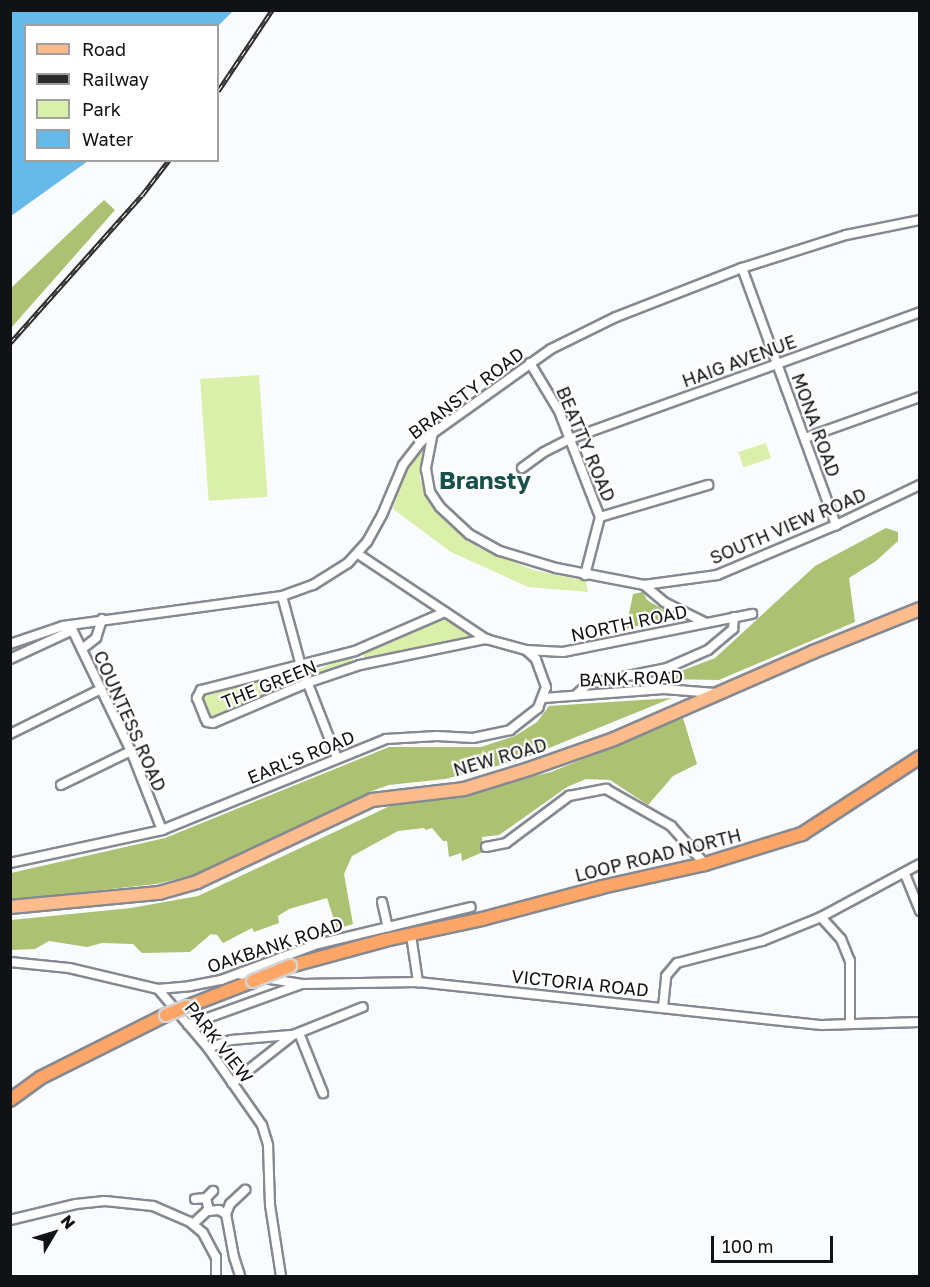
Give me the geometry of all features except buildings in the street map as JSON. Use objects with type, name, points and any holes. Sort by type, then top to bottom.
[{"type":"highway","name":"LOOP ROAD NORTH","points":[[10,1100],[40,1078],[166,1016],[290,966],[385,940],[705,864],[802,834],[920,757]]},
{"type":"main road","name":"NEW ROAD","points":[[10,907],[159,893],[179,888],[232,867],[372,800],[464,789],[530,769],[614,739],[920,609]]},
{"type":"street","name":"BRANSTY ROAD","points":[[10,644],[102,619],[282,596],[326,579],[358,554],[375,529],[403,465],[412,452],[434,432],[551,349],[616,317],[742,268],[846,235],[920,220]]},
{"type":"street","name":"MONA ROAD","points":[[742,268],[836,525]]},
{"type":"street","name":"HAIG AVENUE","points":[[522,468],[544,452],[570,439],[920,312]]},
{"type":"street","name":"BEATTY ROAD","points":[[530,363],[549,390],[600,517],[585,575]]},
{"type":"street","points":[[805,438],[920,397]]},
{"type":"street","name":"SOUTH VIEW ROAD","points":[[434,432],[426,468],[428,485],[435,500],[456,524],[500,551],[585,575],[644,585],[717,575],[836,525],[920,485]]},
{"type":"street","points":[[600,517],[708,485]]},
{"type":"street","name":"NORTH ROAD","points":[[358,554],[486,639],[526,650],[563,652],[752,614]]},
{"type":"street","points":[[644,585],[664,602],[704,622]]},
{"type":"street","points":[[282,596],[307,683],[337,758]]},
{"type":"street","name":"THE GREEN","points":[[445,612],[355,651],[201,690],[197,698],[207,722],[213,723],[307,683],[360,665],[486,639]]},
{"type":"street","points":[[576,695],[588,684],[667,668],[708,650],[733,629],[734,617]]},
{"type":"street","points":[[82,649],[96,638],[102,619]]},
{"type":"street","points":[[10,659],[71,627]]},
{"type":"street","name":"COUNTESS ROAD","points":[[71,627],[130,751],[162,830]]},
{"type":"street","points":[[526,650],[536,659],[543,674],[546,687],[544,698]]},
{"type":"street","points":[[10,734],[101,689]]},
{"type":"street","name":"BANK ROAD","points":[[544,698],[664,690],[720,693]]},
{"type":"street","name":"EARL'S ROAD","points":[[10,863],[162,830],[386,739],[492,736],[510,730],[528,719],[544,698]]},
{"type":"street","points":[[61,785],[130,751]]},
{"type":"street","points":[[486,847],[506,843],[569,796],[606,789],[671,826],[705,864]]},
{"type":"street","points":[[663,1007],[666,976],[677,963],[762,941],[821,917],[920,864]]},
{"type":"street","points":[[905,874],[920,910]]},
{"type":"street","points":[[382,902],[388,927]]},
{"type":"street","name":"OAKBANK ROAD","points":[[158,989],[200,984],[238,974],[318,944],[471,907]]},
{"type":"street","points":[[821,917],[841,939],[850,961],[850,1024]]},
{"type":"street","points":[[411,935],[418,982]]},
{"type":"street","points":[[10,962],[69,968],[158,989]]},
{"type":"street","name":"VICTORIA ROAD","points":[[238,974],[302,984],[418,982],[822,1025],[920,1022]]},
{"type":"street","points":[[188,1025],[302,984]]},
{"type":"street","name":"PARK VIEW","points":[[158,989],[208,1048],[256,1114],[268,1145],[270,1205],[281,1276]]},
{"type":"street","points":[[232,1083],[296,1034],[363,1007]]},
{"type":"street","points":[[208,1048],[231,1041],[296,1034]]},
{"type":"street","points":[[296,1034],[323,1093]]},
{"type":"street","points":[[240,1276],[226,1214],[230,1204],[245,1190]]},
{"type":"street","points":[[195,1199],[206,1198],[213,1191]]},
{"type":"street","points":[[206,1198],[209,1210]]},
{"type":"street","points":[[10,1220],[76,1204],[105,1201],[153,1206],[172,1212],[193,1224],[211,1245],[216,1257],[216,1276]]},
{"type":"street","points":[[193,1224],[209,1210],[219,1210],[226,1214]]},
{"type":"green space","points":[[104,200],[115,210],[11,328],[11,288]]},
{"type":"green space","points":[[259,375],[268,497],[209,501],[200,379]]},
{"type":"green space","points":[[766,443],[771,458],[743,467],[738,452]]},
{"type":"green space","points":[[422,452],[420,479],[433,507],[479,548],[533,570],[586,581],[588,592],[528,587],[451,552],[393,509],[406,469]]},
{"type":"green space","points":[[886,528],[898,532],[898,541],[876,561],[849,578],[855,622],[719,680],[660,679],[715,658],[815,566]]},
{"type":"green space","points":[[643,592],[647,600],[674,616],[626,629],[633,594]]},
{"type":"green space","points":[[444,615],[477,637],[366,662],[362,651]]},
{"type":"green space","points":[[351,655],[355,664],[314,682],[310,673]]},
{"type":"green space","points":[[299,671],[302,681],[219,717],[210,716],[202,698],[207,691]]},
{"type":"green space","points":[[672,698],[517,761],[445,779],[389,785],[372,791],[194,875],[156,884],[11,900],[11,873],[165,838],[389,747],[481,747],[515,736],[537,722],[549,706]]},
{"type":"green space","points":[[683,718],[697,764],[673,776],[648,805],[610,780],[586,779],[567,787],[499,835],[482,837],[483,852],[462,861],[461,853],[449,857],[447,841],[443,841],[432,828],[398,831],[352,856],[344,874],[353,924],[337,929],[327,898],[289,909],[278,916],[279,923],[254,932],[252,928],[223,943],[217,935],[211,934],[190,952],[142,953],[133,944],[102,943],[87,947],[49,941],[35,949],[11,950],[11,920],[131,908],[198,896],[390,806],[454,796],[551,772]]},
{"type":"water","points":[[11,10],[233,10],[219,25],[24,24],[24,162],[87,162],[11,216]]},
{"type":"railway","points":[[219,90],[272,10]]},
{"type":"railway","points":[[10,343],[142,195],[167,162]]},
{"type":"district","name":"Bransty","points":[[485,480]]}]
